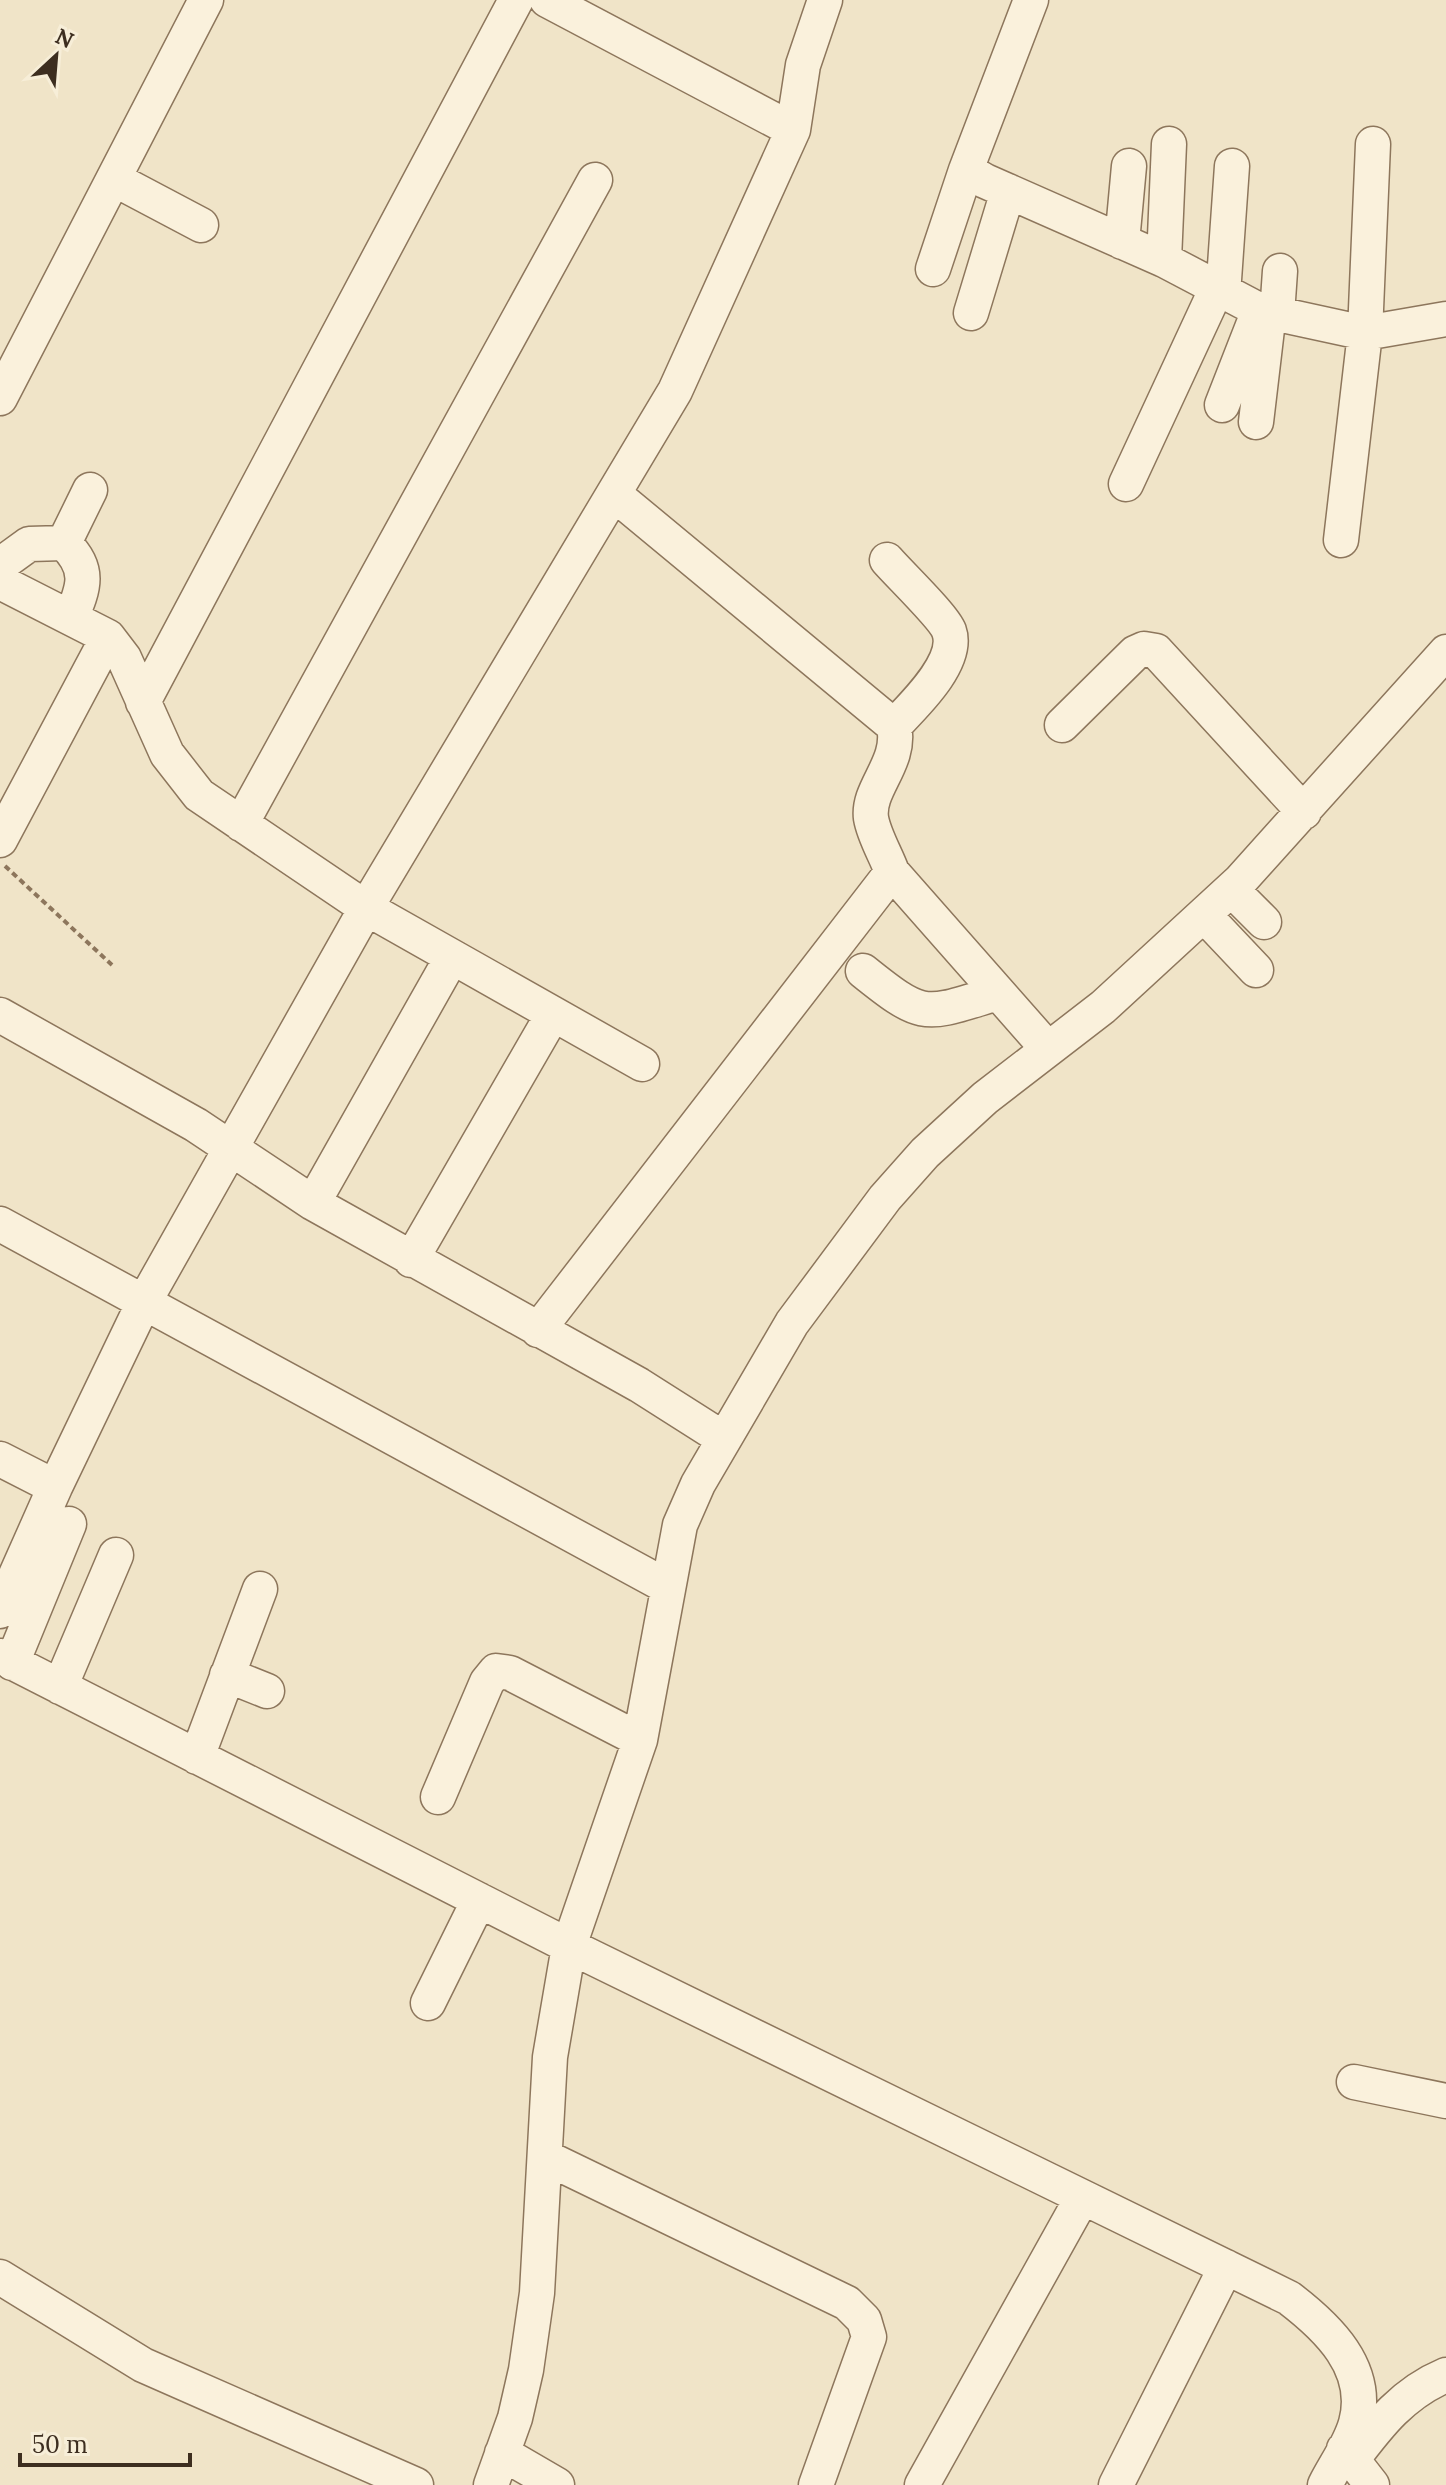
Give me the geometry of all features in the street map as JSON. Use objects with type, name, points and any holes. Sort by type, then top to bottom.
[{"type":"street","points":[[0,398],[14,337],[114,179],[206,0]]},
{"type":"street","points":[[143,702],[516,0]]},
{"type":"street","points":[[547,0],[793,130]]},
{"type":"street","points":[[0,1611],[55,1487],[143,1304],[366,908],[675,391],[793,130],[803,65],[825,0]]},
{"type":"street","points":[[933,269],[966,170],[1031,0]]},
{"type":"street","points":[[1164,260],[1169,144]]},
{"type":"street","points":[[1341,540],[1365,333],[1373,144]]},
{"type":"street","points":[[1122,242],[1129,166]]},
{"type":"street","points":[[1126,484],[1220,292],[1232,166]]},
{"type":"street","points":[[966,170],[1164,260],[1220,292],[1268,312],[1365,333],[1446,319]]},
{"type":"street","points":[[114,179],[201,225]]},
{"type":"street","points":[[241,824],[595,180]]},
{"type":"street","points":[[971,313],[1008,191]]},
{"type":"street","points":[[1222,405],[1268,312],[1280,271]]},
{"type":"street","points":[[1256,422],[1268,312]]},
{"type":"street","points":[[64,543],[90,490]]},
{"type":"street","points":[[614,494],[894,726]]},
{"type":"street","points":[[0,565],[29,544],[64,543],[78,556],[84,577],[71,618]]},
{"type":"street","points":[[887,560],[949,631],[950,652],[931,686],[894,726],[893,759],[872,804],[871,818],[892,872],[1048,1049]]},
{"type":"street","points":[[0,582],[108,637],[124,658],[167,754],[199,795],[366,908],[642,1064]]},
{"type":"street","points":[[0,840],[108,637]]},
{"type":"street","points":[[1062,725],[1135,653],[1144,649],[1156,651],[1304,812]]},
{"type":"street","points":[[491,2485],[526,2370],[537,2293],[550,2057],[569,1946],[640,1740],[680,1525],[698,1484],[792,1323],[885,1198],[925,1153],[985,1098],[1103,1007],[1232,890],[1446,652]]},
{"type":"street","points":[[538,1330],[892,872]]},
{"type":"street","points":[[1232,890],[1264,922]]},
{"type":"street","points":[[1204,915],[1256,970]]},
{"type":"street","points":[[313,1203],[452,957]]},
{"type":"street","points":[[863,971],[904,1004],[922,1012],[935,1012],[998,993]]},
{"type":"street","points":[[411,1260],[553,1014]]},
{"type":"street","points":[[0,1015],[231,1148],[313,1203],[639,1385],[724,1439]]},
{"type":"street","points":[[0,1224],[668,1587]]},
{"type":"street","points":[[0,1459],[55,1487]]},
{"type":"street","points":[[69,1524],[6,1660],[569,1946],[1289,2298],[1341,2345],[1352,2368],[1357,2396],[1356,2465]]},
{"type":"street","points":[[60,1687],[116,1555]]},
{"type":"street","points":[[197,1757],[260,1589]]},
{"type":"street","points":[[438,1797],[487,1682],[496,1671],[510,1673],[640,1740]]},
{"type":"street","points":[[227,1675],[267,1691]]},
{"type":"street","points":[[428,2003],[479,1900]]},
{"type":"street","points":[[1354,2082],[1446,2101]]},
{"type":"street","points":[[545,2157],[847,2303],[864,2320],[869,2337],[816,2485]]},
{"type":"street","points":[[922,2485],[1082,2198]]},
{"type":"street","points":[[1116,2485],[1226,2267]]},
{"type":"street","points":[[0,2277],[143,2365],[416,2485]]},
{"type":"street","points":[[1325,2485],[1356,2465],[1387,2414],[1423,2385],[1446,2375]]},
{"type":"street","points":[[502,2453],[557,2485]]},
{"type":"path","points":[[0,862],[112,965]]}]
